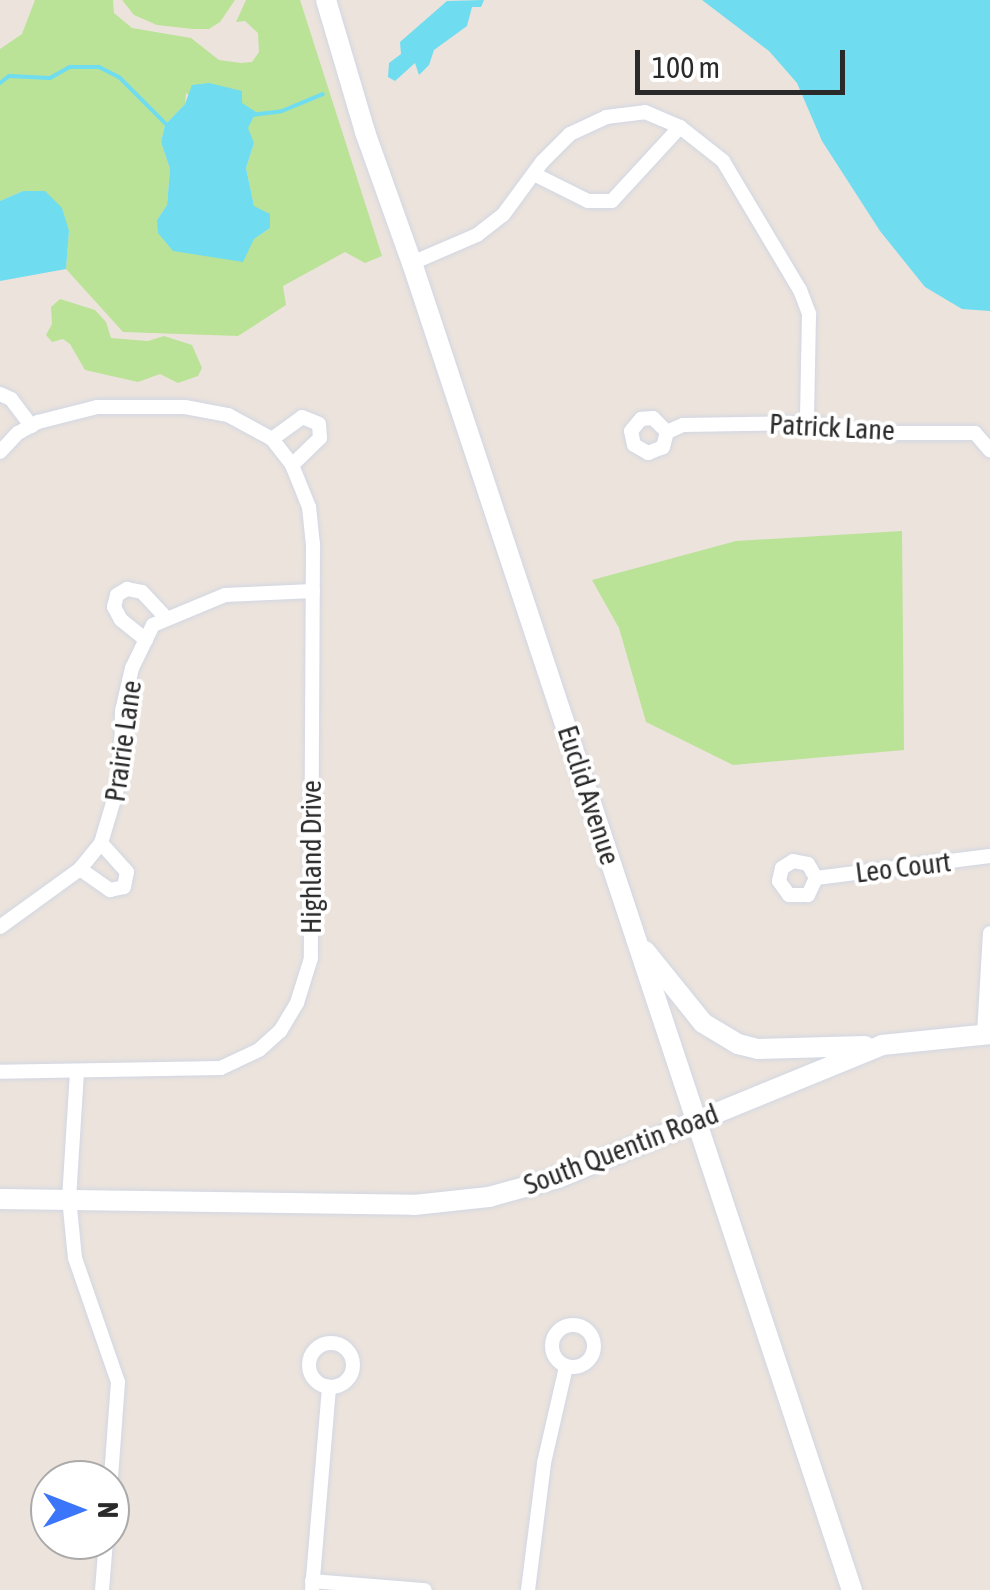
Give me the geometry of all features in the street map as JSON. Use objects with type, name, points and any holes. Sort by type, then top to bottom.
[{"type":"main road","name":"Euclid Avenue","points":[[326,0],[350,87],[412,262],[852,1590]]},
{"type":"main road","points":[[639,945],[703,1023],[738,1044],[758,1049],[882,1046]]},
{"type":"main road","name":"South Quentin Road","points":[[0,1200],[414,1205],[489,1198],[558,1178],[882,1046],[987,1034]]},
{"type":"street","points":[[412,262],[477,235],[504,215],[570,134],[606,117],[645,112],[680,127],[724,161],[800,290],[810,314],[806,423]]},
{"type":"street","points":[[534,174],[588,201],[612,201],[680,127]]},
{"type":"street","points":[[0,394],[10,399],[31,426]]},
{"type":"street","points":[[3,443],[31,426],[97,407],[185,407],[228,415],[272,439],[302,417],[319,424],[320,438],[292,465]]},
{"type":"street","name":"Patrick Lane","points":[[667,432],[697,424],[806,423],[877,433],[974,434],[990,450]]},
{"type":"street","name":"Highland Drive","points":[[0,1072],[221,1068],[259,1050],[280,1032],[297,1003],[311,958],[313,591],[309,506],[292,465],[272,439]]},
{"type":"street","points":[[146,640],[121,620],[114,607],[117,595],[126,588],[142,592],[166,618]]},
{"type":"street","name":"Prairie Lane","points":[[0,927],[80,869],[101,843],[121,776],[122,711],[153,625],[225,596],[313,591]]},
{"type":"street","points":[[80,869],[110,890],[124,887],[127,872],[101,843]]},
{"type":"street","name":"Leo Court","points":[[816,878],[990,856]]},
{"type":"street","points":[[987,1034],[990,933]]},
{"type":"street","points":[[77,1072],[69,1198],[75,1258],[118,1382],[112,1460]]},
{"type":"street","points":[[528,1590],[544,1463],[566,1367]]},
{"type":"street","points":[[329,1387],[312,1585],[425,1590]]},
{"type":"street","points":[[102,1590],[104,1560]]},
{"type":"green space","points":[[35,0],[113,0],[114,13],[132,28],[191,38],[219,60],[252,62],[259,52],[258,33],[245,21],[236,22],[246,0],[300,0],[382,256],[365,263],[345,252],[283,286],[286,305],[238,336],[123,332],[66,269],[69,231],[23,191],[0,201],[0,49],[22,34]],"holes":[[[186,93],[254,143],[246,168],[254,206],[270,228],[254,239],[157,220],[167,205],[170,169],[161,142],[165,125],[185,104]]]},
{"type":"green space","points":[[122,0],[235,0],[220,22],[209,29],[193,29],[157,25],[134,15]]},
{"type":"green space","points":[[60,299],[95,310],[106,322],[111,338],[148,341],[164,336],[192,345],[202,368],[198,376],[178,383],[160,374],[138,382],[85,370],[70,344],[63,339],[52,342],[46,335],[52,324],[51,307]]},
{"type":"green space","points":[[902,531],[904,750],[733,765],[646,722],[619,628],[592,580],[736,541]]},
{"type":"water","points":[[484,0],[481,7],[472,7],[467,26],[434,50],[429,65],[419,75],[415,63],[395,81],[388,77],[389,63],[401,54],[400,42],[447,1]]},
{"type":"water","points":[[702,0],[990,0],[990,311],[962,309],[925,287],[880,231],[822,141],[797,83],[769,51]]},
{"type":"water","points":[[209,83],[242,91],[242,103],[256,112],[248,128],[254,143],[246,168],[254,206],[270,214],[270,228],[254,239],[243,262],[173,251],[158,233],[157,220],[167,205],[170,169],[161,142],[165,125],[185,104],[192,85]]},
{"type":"water","points":[[23,191],[45,191],[62,208],[69,231],[66,269],[0,281],[0,201]]},
{"type":"waterway","points":[[0,83],[9,76],[50,78],[70,67],[99,67],[119,77],[167,125]]},
{"type":"waterway","points":[[251,115],[282,111],[323,94]]}]
